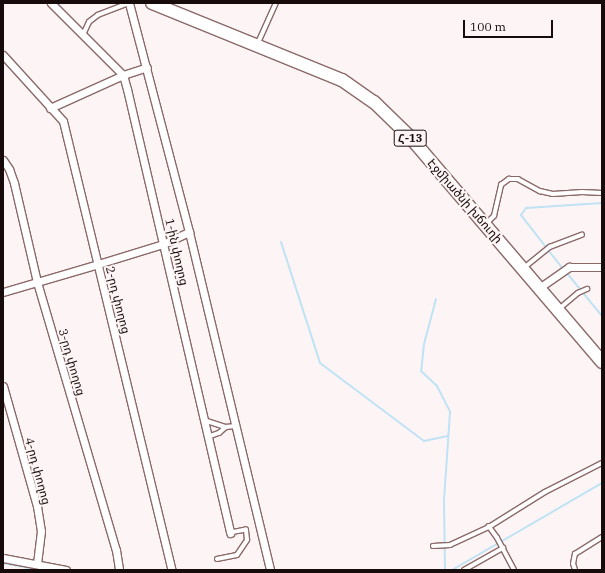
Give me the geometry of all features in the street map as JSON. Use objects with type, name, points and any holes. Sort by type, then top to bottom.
[{"type":"main road","name":"Էջմիածնի խճուղի","points":[[152,3],[171,7],[256,45],[335,77],[362,92],[398,125],[540,288],[602,362]]},
{"type":"street","points":[[51,3],[123,75]]},
{"type":"street","points":[[129,3],[189,232],[270,570]]},
{"type":"street","name":"2-րդ փողոց","points":[[3,55],[63,121],[172,570]]},
{"type":"street","points":[[50,108],[123,75],[147,67]]},
{"type":"street","name":"1-ին փողոց","points":[[123,75],[164,244],[230,533]]},
{"type":"street","name":"3-րդ փողոց","points":[[3,160],[9,169],[14,183],[37,282],[116,550],[119,570]]},
{"type":"street","points":[[3,292],[164,244],[189,232]]},
{"type":"street","points":[[540,288],[569,267],[602,267]]},
{"type":"street","name":"4-րդ փողոց","points":[[3,386],[37,506],[41,531],[37,564]]},
{"type":"street","points":[[3,558],[66,570]]},
{"type":"lane","points":[[83,35],[90,22],[98,15],[129,3]]},
{"type":"lane","points":[[256,45],[276,3]]},
{"type":"lane","points":[[485,225],[494,216],[501,185],[509,179],[518,179],[540,192],[553,194],[582,192],[602,193]]},
{"type":"lane","points":[[523,269],[550,247],[582,235]]},
{"type":"lane","points":[[558,310],[578,293],[587,289]]},
{"type":"lane","points":[[203,420],[226,427],[236,426]]},
{"type":"lane","points":[[207,437],[219,433],[226,427]]},
{"type":"lane","points":[[433,546],[448,545],[489,527],[545,492],[602,463]]},
{"type":"lane","points":[[489,527],[503,548],[514,570]]},
{"type":"lane","points":[[217,559],[237,555],[247,540],[246,530],[230,533]]},
{"type":"lane","points":[[575,570],[573,564],[575,554],[602,537]]},
{"type":"lane","points":[[464,570],[503,548]]},
{"type":"waterway","points":[[563,269],[521,215],[526,208],[602,203]]},
{"type":"waterway","points":[[281,242],[320,363],[424,441],[447,436]]},
{"type":"waterway","points":[[566,272],[602,316]]},
{"type":"waterway","points":[[436,299],[424,344],[421,371],[437,386],[450,412],[444,501],[445,570]]},
{"type":"waterway","points":[[452,570],[602,483]]},
{"type":"waterway","points":[[3,563],[39,570]]}]
